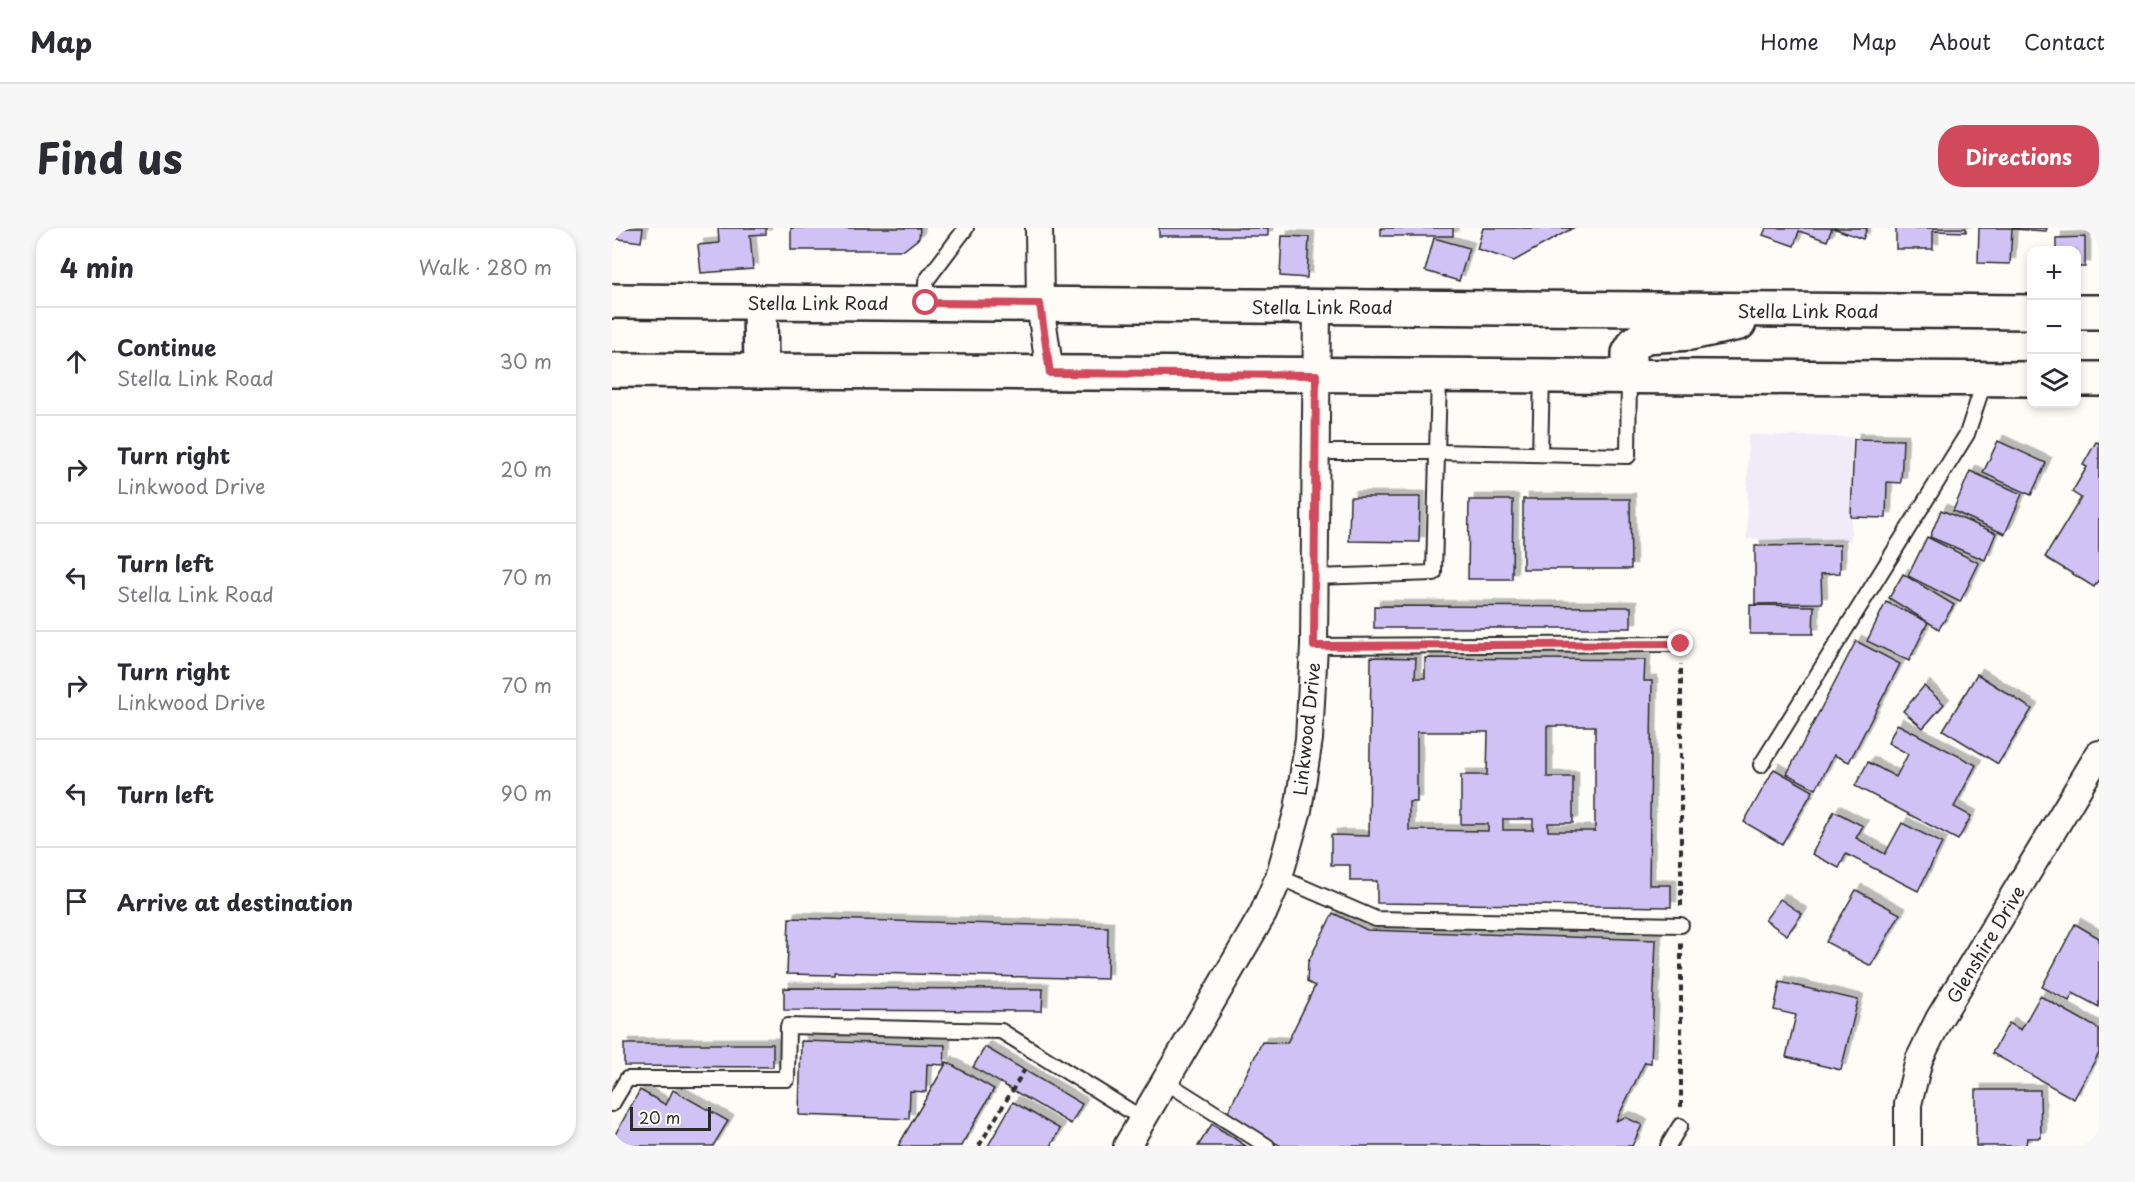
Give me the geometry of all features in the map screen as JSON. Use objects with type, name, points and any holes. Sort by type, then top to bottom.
[{"type":"main road","name":"Stella Link Road","points":[[612,301],[2027,312]]},
{"type":"main road","points":[[760,302],[761,371]]},
{"type":"main road","points":[[1629,377],[1629,353],[1635,343],[1645,336],[1690,333],[1805,310]]},
{"type":"main road","points":[[2081,312],[2099,312]]},
{"type":"main road","points":[[612,370],[2027,379]]},
{"type":"main road","points":[[2081,379],[2099,379]]},
{"type":"street","points":[[1039,228],[1040,304],[1050,373]]},
{"type":"street","name":"Linkwood Drive","points":[[1127,1146],[1263,914],[1279,877],[1298,810],[1307,751],[1314,646],[1317,306]]},
{"type":"street","name":"Glenshire Drive","points":[[1908,1146],[1908,1104],[1919,1060],[1939,1019],[2099,754]]},
{"type":"lane","points":[[926,303],[926,281],[966,228]]},
{"type":"lane","points":[[1315,577],[1434,573],[1439,376]]},
{"type":"lane","points":[[1540,454],[1542,377]]},
{"type":"lane","points":[[1316,452],[1628,456],[1629,377]]},
{"type":"lane","points":[[1761,765],[1968,434],[1985,379]]},
{"type":"lane","points":[[1314,646],[1681,644]]},
{"type":"lane","points":[[1279,877],[1376,919],[1681,925]]},
{"type":"lane","points":[[612,1079],[786,1079],[788,1026],[1001,1031],[1143,1119]]},
{"type":"lane","points":[[612,1104],[627,1079]]},
{"type":"lane","points":[[1166,1082],[1267,1146]]},
{"type":"lane","points":[[1668,1146],[1680,1126]]},
{"type":"path","points":[[1680,1126],[1681,644]]},
{"type":"path","points":[[979,1146],[1035,1053]]},
{"type":"shaded area","points":[[1748,435],[1852,437],[1851,541],[1747,539]]},
{"type":"building","points":[[613,228],[643,228],[641,242],[612,238]]},
{"type":"building","points":[[718,228],[766,228],[766,234],[750,235],[753,269],[701,273],[698,245],[719,243]]},
{"type":"building","points":[[791,228],[920,228],[919,238],[904,250],[791,250]]},
{"type":"building","points":[[1159,228],[1268,228],[1268,236],[1159,236]]},
{"type":"building","points":[[1381,228],[1453,228],[1453,236],[1381,236]]},
{"type":"building","points":[[1483,228],[1573,228],[1514,261],[1477,249]]},
{"type":"building","points":[[1766,228],[1832,228],[1827,241],[1799,231],[1794,246],[1763,235]]},
{"type":"building","points":[[1833,228],[1867,228],[1863,239]]},
{"type":"building","points":[[1896,228],[1966,228],[1966,232],[1933,231],[1933,249],[1896,249]]},
{"type":"building","points":[[1979,228],[2047,228],[2046,231],[2012,229],[2010,264],[1978,263]]},
{"type":"building","points":[[1282,236],[1309,237],[1307,278],[1280,276]]},
{"type":"building","points":[[2085,237],[2085,267],[2081,267],[2081,246],[2056,246],[2056,238]]},
{"type":"building","points":[[1434,238],[1469,248],[1459,281],[1425,271]]},
{"type":"building","points":[[1854,439],[1903,440],[1901,483],[1887,482],[1886,518],[1851,517]]},
{"type":"building","points":[[1998,441],[2046,463],[2031,495],[1983,473]]},
{"type":"building","points":[[2096,442],[2099,443],[2099,580],[2094,587],[2045,557],[2081,498],[2072,492],[2087,467],[2083,465]]},
{"type":"building","points":[[1970,471],[2022,494],[2005,534],[1953,511]]},
{"type":"building","points":[[1350,497],[1420,497],[1419,542],[1349,541]]},
{"type":"building","points":[[1523,499],[1630,499],[1631,569],[1523,569]]},
{"type":"building","points":[[1469,500],[1513,500],[1512,579],[1468,579]]},
{"type":"building","points":[[1941,510],[1996,533],[1985,560],[1930,537]]},
{"type":"building","points":[[1927,537],[1979,563],[1960,602],[1908,576]]},
{"type":"building","points":[[1840,545],[1840,573],[1821,574],[1822,603],[1755,604],[1755,546]]},
{"type":"building","points":[[1903,574],[1954,605],[1939,629],[1889,598]]},
{"type":"building","points":[[1886,602],[1928,622],[1909,661],[1867,641]]},
{"type":"building","points":[[1750,605],[1814,606],[1813,634],[1750,634]]},
{"type":"building","points":[[1374,606],[1631,607],[1631,628],[1374,628]]},
{"type":"building","points":[[1856,641],[1900,664],[1849,762],[1834,755],[1816,789],[1787,774]]},
{"type":"building","points":[[1371,657],[1416,658],[1415,678],[1425,678],[1425,658],[1645,660],[1644,681],[1652,681],[1649,885],[1671,885],[1671,907],[1377,903],[1377,881],[1350,881],[1350,865],[1331,865],[1331,835],[1369,836]],"holes":[[[1547,726],[1595,726],[1595,831],[1548,831],[1548,823],[1573,823],[1573,777],[1547,777]],[[1417,732],[1488,732],[1487,775],[1461,775],[1461,824],[1488,824],[1488,831],[1409,830],[1409,802],[1417,802]],[[1503,819],[1533,819],[1533,830],[1503,830]]]},
{"type":"building","points":[[1977,674],[2032,709],[1998,764],[1943,730]]},
{"type":"building","points":[[1924,686],[1944,704],[1923,728],[1903,711]]},
{"type":"building","points":[[1897,724],[1976,765],[1954,807],[1971,816],[1958,840],[1855,786],[1868,762],[1896,777],[1908,754],[1888,743]]},
{"type":"building","points":[[1774,769],[1813,791],[1782,844],[1744,822]]},
{"type":"building","points":[[1834,811],[1863,826],[1856,838],[1885,854],[1902,823],[1942,843],[1918,891],[1846,854],[1839,868],[1812,854]]},
{"type":"building","points":[[1856,890],[1900,914],[1871,966],[1826,942]]},
{"type":"building","points":[[1780,899],[1802,914],[1787,935],[1765,920]]},
{"type":"building","points":[[1333,913],[1367,930],[1656,940],[1651,1063],[1645,1062],[1616,1121],[1625,1117],[1642,1125],[1632,1146],[1281,1146],[1226,1116],[1262,1042],[1287,1043],[1315,986],[1307,982],[1308,962]]},
{"type":"building","points":[[789,918],[1108,927],[1107,979],[834,972],[834,975],[787,974]]},
{"type":"building","points":[[2075,924],[2099,938],[2099,1007],[2073,993],[2069,1001],[2042,987]]},
{"type":"building","points":[[1780,982],[1858,1000],[1841,1070],[1786,1057],[1796,1015],[1774,1010]]},
{"type":"building","points":[[784,988],[1043,989],[1042,1011],[784,1010]]},
{"type":"building","points":[[2040,996],[2099,1029],[2099,1053],[2074,1099],[1992,1053],[2009,1023],[2021,1030]]},
{"type":"building","points":[[801,1041],[945,1045],[944,1065],[927,1064],[926,1092],[910,1091],[909,1119],[799,1115]]},
{"type":"building","points":[[624,1044],[773,1044],[773,1067],[624,1066]]},
{"type":"building","points":[[985,1047],[1082,1104],[1071,1124],[973,1067]]},
{"type":"building","points":[[947,1062],[994,1089],[961,1146],[898,1146]]},
{"type":"building","points":[[640,1090],[666,1105],[673,1090],[728,1121],[713,1146],[612,1146],[612,1140]]},
{"type":"building","points":[[1976,1090],[2040,1090],[2041,1138],[2027,1138],[2026,1146],[1976,1146]]},
{"type":"building","points":[[1013,1102],[1060,1129],[1051,1146],[988,1146]]},
{"type":"building","points":[[1212,1124],[1246,1146],[1198,1146]]},
{"type":"route","points":[[926,303],[1040,304],[1050,373],[1316,375],[1314,646],[1681,644]]}]
